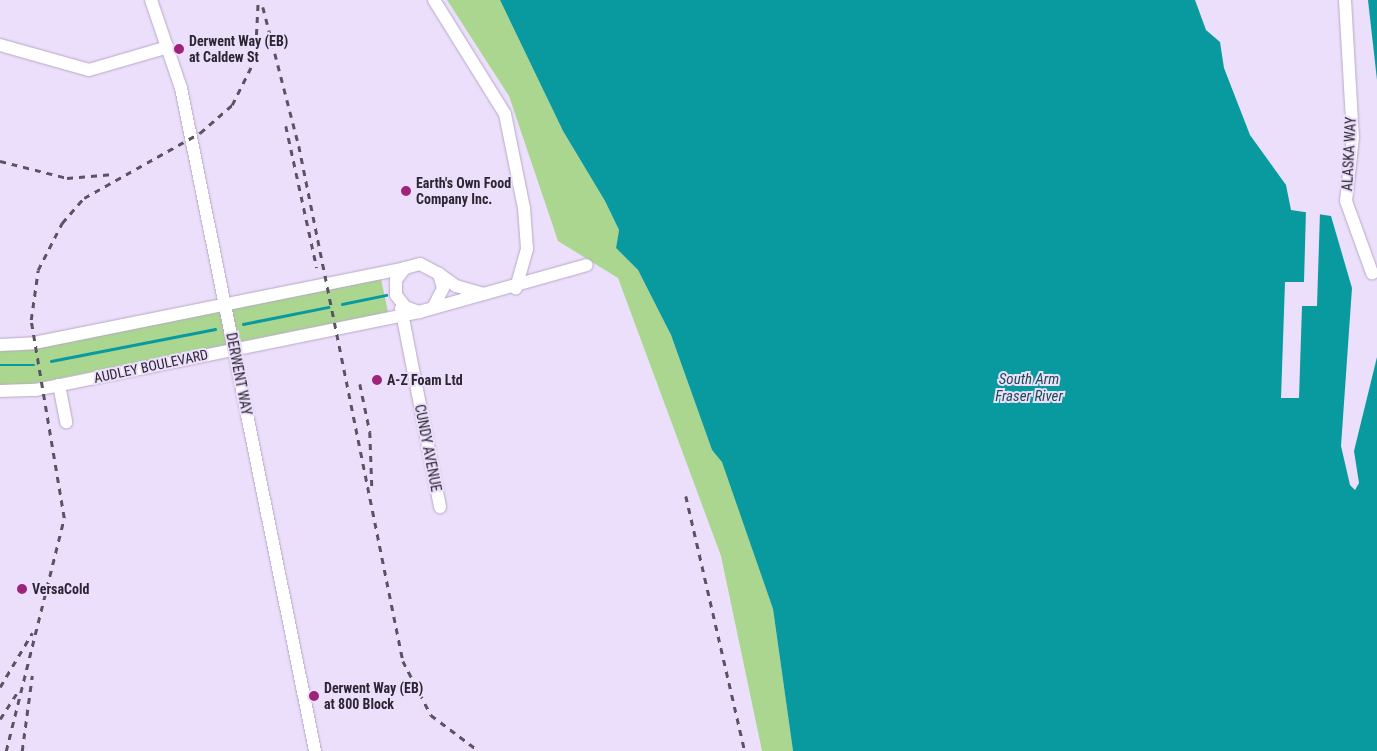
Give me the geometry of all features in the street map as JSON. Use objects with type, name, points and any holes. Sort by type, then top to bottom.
[{"type":"street","name":"DERWENT WAY","points":[[151,0],[181,88],[315,751]]},
{"type":"street","points":[[434,0],[505,114],[524,208],[527,249],[516,288]]},
{"type":"street","name":"ALASKA WAY","points":[[1345,0],[1353,137],[1346,202],[1357,240],[1372,273]]},
{"type":"street","points":[[0,46],[89,70],[168,47]]},
{"type":"street","points":[[0,345],[22,345],[427,265],[456,286],[492,295]]},
{"type":"street","points":[[406,268],[396,280],[399,302],[419,312],[492,295],[587,265]]},
{"type":"street","points":[[433,308],[443,288],[439,274]]},
{"type":"street","name":"CUNDY AVENUE","points":[[399,302],[440,507]]},
{"type":"street","name":"AUDLEY BOULEVARD","points":[[0,391],[59,385],[419,312]]},
{"type":"street","points":[[59,385],[66,422]]},
{"type":"shaded area","points":[[447,0],[500,0],[563,131],[605,201],[619,230],[616,248],[638,270],[671,335],[712,450],[723,462],[773,609],[793,751],[762,751],[721,556],[618,278],[558,241],[509,96]]},
{"type":"shaded area","points":[[381,279],[388,312],[16,387],[0,385],[0,351],[18,351]]},
{"type":"water","name":"South Arm Fraser River","points":[[500,0],[1195,0],[1206,30],[1220,42],[1224,68],[1250,135],[1286,185],[1291,210],[1331,216],[1352,288],[1341,446],[1350,485],[1355,490],[1359,483],[1354,451],[1377,357],[1377,751],[793,751],[773,609],[722,462],[712,450],[671,335],[638,270],[616,248],[619,230],[605,201],[563,131]]},
{"type":"water","points":[[1368,0],[1377,0],[1377,80]]},
{"type":"pier","points":[[1306,210],[1320,212],[1317,306],[1302,306],[1299,398],[1281,398],[1285,282],[1304,282]]},
{"type":"waterway","points":[[342,304],[386,295]]},
{"type":"waterway","points":[[243,324],[328,307]]},
{"type":"waterway","points":[[51,361],[215,329]]},
{"type":"waterway","points":[[0,365],[34,365]]},
{"type":"railway","points":[[6,751],[64,518],[31,320],[38,270],[62,223],[84,198],[200,133],[232,105],[255,59],[258,0]]},
{"type":"railway","points":[[263,7],[299,146],[403,661],[431,715],[479,751]]},
{"type":"railway","points":[[286,126],[317,268]]},
{"type":"railway","points":[[0,161],[67,178],[114,174]]},
{"type":"railway","points":[[360,384],[370,432],[372,487]]},
{"type":"railway","points":[[686,496],[745,751]]},
{"type":"railway","points":[[0,687],[32,633]]},
{"type":"railway","points":[[22,751],[32,676]]},
{"type":"railway","points":[[0,719],[16,694]]},
{"type":"place","name":"Derwent Way (EB) at Caldew St","points":[[179,49]]},
{"type":"place","name":"Earth's Own Food Company Inc.","points":[[406,191]]},
{"type":"place","name":"A-Z Foam Ltd","points":[[377,380]]},
{"type":"place","name":"VersaCold","points":[[22,589]]},
{"type":"place","name":"Derwent Way (EB) at 800 Block","points":[[314,696]]}]
